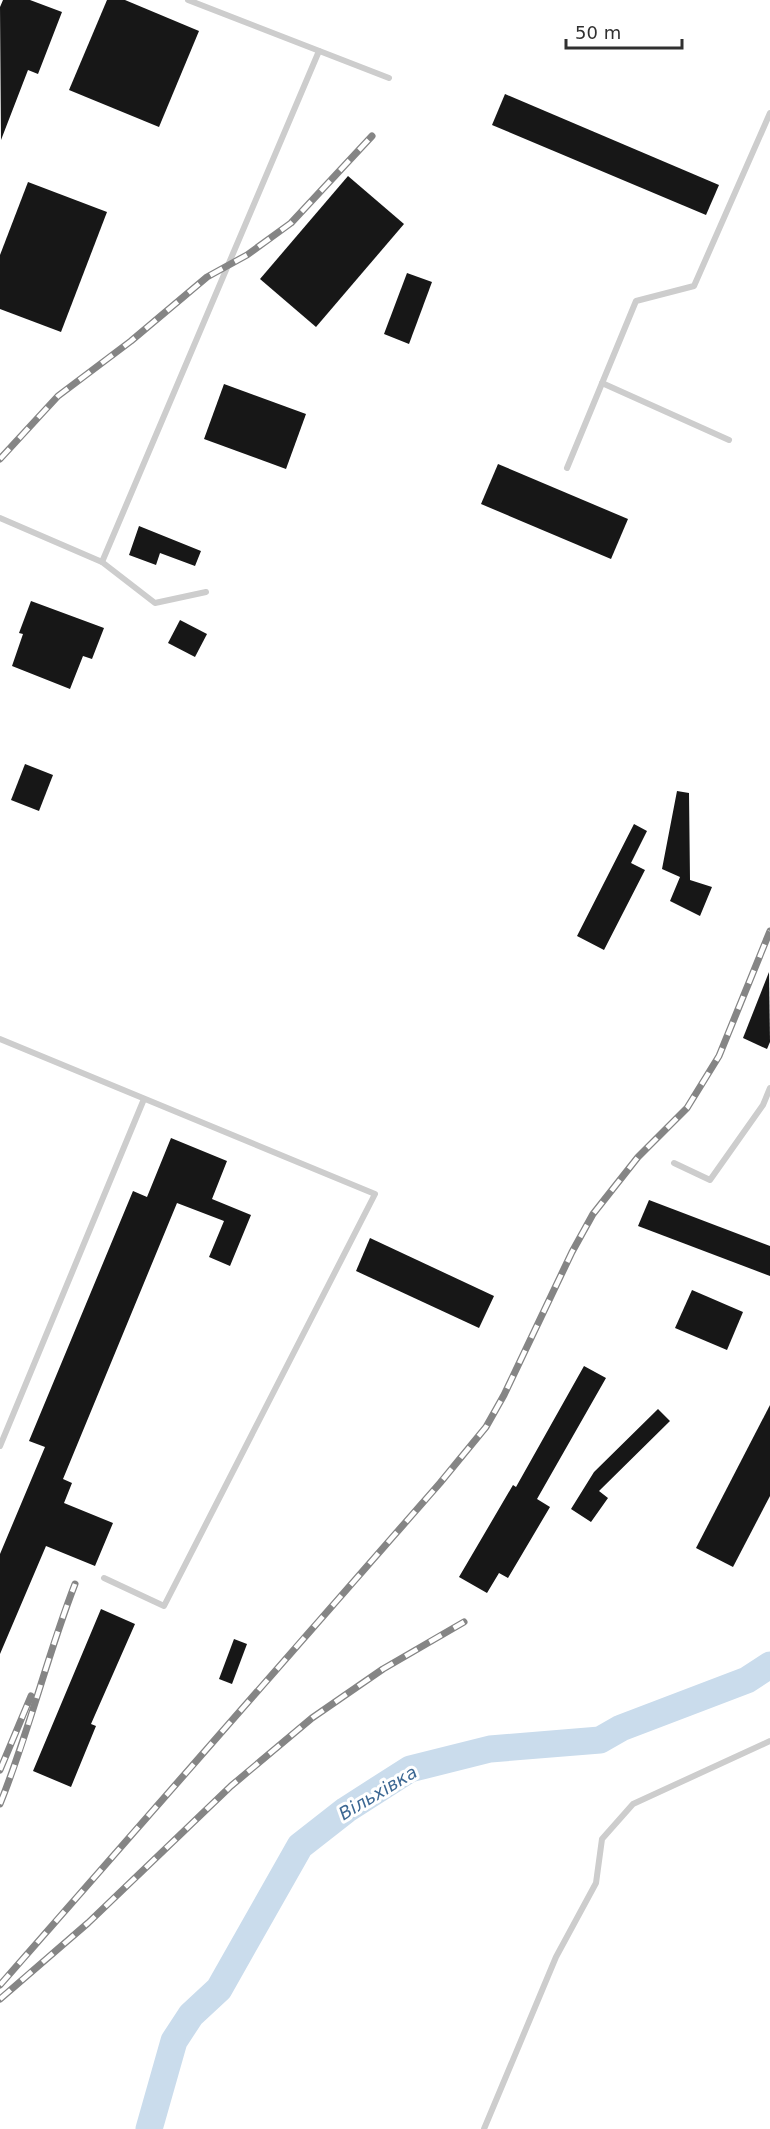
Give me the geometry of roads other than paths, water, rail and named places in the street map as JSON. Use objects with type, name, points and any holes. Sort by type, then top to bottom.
[{"type":"lane","points":[[188,0],[389,78]]},
{"type":"lane","points":[[102,562],[319,51]]},
{"type":"lane","points":[[567,468],[636,301],[694,286],[770,113]]},
{"type":"lane","points":[[602,383],[729,440]]},
{"type":"lane","points":[[0,518],[102,562],[155,603],[206,592]]},
{"type":"lane","points":[[1,1042],[375,1194],[164,1606],[104,1578]]},
{"type":"lane","points":[[674,1163],[710,1180],[763,1105],[770,1088]]},
{"type":"lane","points":[[0,1446],[144,1099]]},
{"type":"lane","points":[[484,2129],[556,1957],[596,1883],[602,1839],[633,1804],[770,1741]]},
{"type":"waterway","name":"Вільхівка","points":[[149,2129],[174,2041],[191,2015],[219,1989],[300,1846],[346,1810],[410,1769],[490,1749],[600,1740],[621,1728],[747,1680],[770,1665]]},
{"type":"railway","points":[[0,459],[58,396],[131,341],[207,277],[247,255],[291,223],[372,136]]},
{"type":"railway","points":[[0,1985],[440,1483],[486,1427],[593,1214],[638,1157],[687,1108],[719,1056],[770,931]]},
{"type":"railway","points":[[0,1804],[75,1584]]},
{"type":"railway","points":[[0,1999],[88,1923],[231,1786],[312,1718],[383,1669],[464,1622]]},
{"type":"railway","points":[[0,1770],[31,1696]]}]
